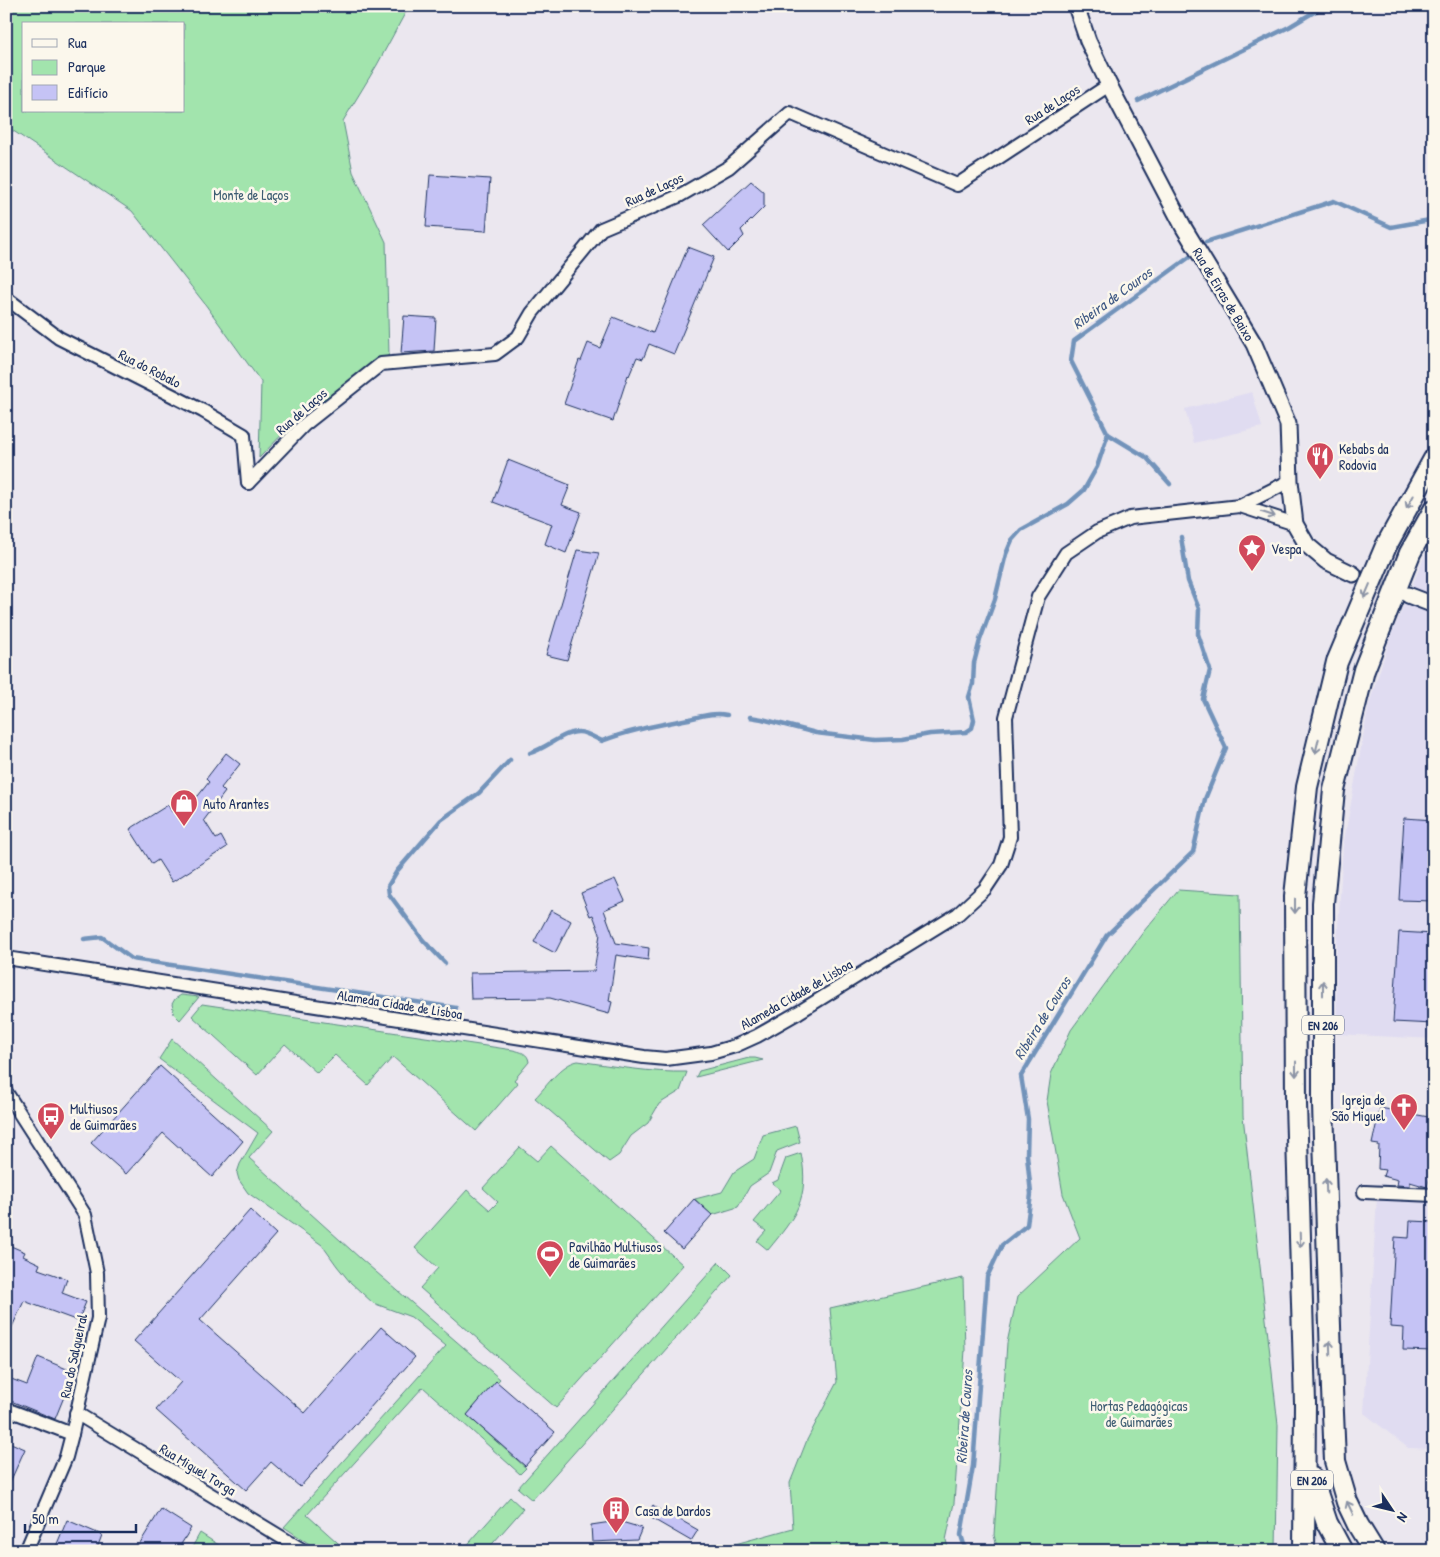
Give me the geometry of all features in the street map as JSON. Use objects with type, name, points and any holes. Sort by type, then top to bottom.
[{"type":"highway","name":"EN 206","points":[[1342,1551],[1326,1523],[1312,1483],[1309,1466],[1305,1403],[1297,1114],[1295,896],[1307,787],[1337,662],[1386,546],[1434,459]]},
{"type":"highway","name":"EN 206","points":[[1374,1551],[1347,1502],[1335,1461],[1323,1105],[1323,903],[1334,790],[1364,670],[1410,553],[1434,510]]},
{"type":"highway","points":[[1304,1551],[1305,1403]]},
{"type":"street","name":"Rua de Eiras de Baixo","points":[[1076,6],[1088,42],[1109,85],[1184,228],[1254,344],[1288,424],[1290,481],[1295,524],[1307,545],[1326,561],[1353,574]]},
{"type":"street","name":"Rua de Laços","points":[[248,483],[304,425],[381,364],[495,354],[518,337],[532,313],[601,229],[679,196],[729,167],[790,113],[957,185],[1109,85]]},
{"type":"street","name":"Rua do Robalo","points":[[6,298],[60,338],[203,411],[244,435],[248,483]]},
{"type":"street","name":"Alameda Cidade de Lisboa","points":[[6,958],[666,1059],[711,1053],[735,1046],[799,1012],[958,914],[985,889],[1001,866],[1010,838],[1006,717],[1038,597],[1066,552],[1096,532],[1130,518],[1240,506],[1290,481]]},
{"type":"street","name":"Alameda Cidade de Lisboa","points":[[1240,506],[1295,524]]},
{"type":"street","points":[[1408,595],[1434,605]]},
{"type":"street","name":"Rua do Salgueiral","points":[[6,1092],[85,1214],[97,1272],[98,1318],[72,1434],[66,1457],[26,1551]]},
{"type":"street","points":[[1364,1192],[1434,1195]]},
{"type":"street","points":[[6,1409],[72,1434]]},
{"type":"street","name":"Rua Miguel Torga","points":[[76,1413],[304,1551]]},
{"type":"shaded area","points":[[1252,392],[1262,427],[1194,443],[1185,409]]},
{"type":"shaded area","points":[[1434,539],[1434,1039],[1337,1034],[1336,960],[1343,847],[1369,704],[1392,633],[1428,548]]},
{"type":"shaded area","points":[[1377,1197],[1434,1201],[1434,1449],[1408,1448],[1364,1413]]},
{"type":"green space","name":"Monte de Laços","points":[[6,6],[409,6],[377,65],[343,121],[353,172],[386,242],[389,355],[302,414],[259,458],[261,382],[205,304],[132,211],[6,126]]},
{"type":"green space","name":"Hortas Pedagógicas de Guimarães","points":[[1178,890],[1240,894],[1243,1116],[1278,1425],[1276,1551],[998,1551],[994,1535],[1007,1343],[1017,1297],[1080,1238],[1063,1194],[1047,1101],[1051,1074],[1071,1030],[1144,931]]},
{"type":"green space","points":[[181,995],[199,997],[180,1020],[174,1014],[172,1004]]},
{"type":"green space","points":[[202,1004],[513,1050],[526,1055],[529,1062],[514,1080],[518,1083],[476,1131],[393,1057],[368,1085],[335,1055],[317,1073],[285,1044],[257,1075],[192,1016]]},
{"type":"green space","points":[[172,1039],[273,1131],[249,1158],[361,1259],[500,1379],[467,1415],[526,1468],[520,1474],[423,1387],[307,1515],[347,1551],[320,1551],[284,1527],[446,1346],[411,1317],[373,1303],[350,1282],[322,1245],[248,1193],[239,1180],[237,1173],[240,1164],[258,1133],[159,1059]]},
{"type":"green space","points":[[749,1058],[763,1060],[696,1077],[699,1071]]},
{"type":"green space","points":[[578,1061],[646,1070],[687,1072],[680,1091],[659,1104],[648,1123],[631,1136],[619,1155],[609,1162],[535,1098],[560,1071]]},
{"type":"green space","points":[[796,1126],[800,1142],[777,1151],[769,1173],[750,1186],[738,1207],[712,1215],[695,1199],[722,1192],[734,1172],[754,1159],[763,1135]]},
{"type":"green space","name":"Pavilhão Multiusos de Guimarães","points":[[551,1146],[683,1265],[556,1408],[420,1288],[438,1268],[415,1248],[467,1190],[490,1210],[498,1202],[483,1188],[520,1147],[537,1161]]},
{"type":"green space","points":[[801,1153],[804,1183],[802,1195],[793,1216],[768,1250],[757,1241],[766,1231],[754,1222],[781,1190],[772,1183],[778,1180],[786,1158]]},
{"type":"green space","points":[[719,1262],[732,1275],[532,1500],[518,1488]]},
{"type":"green space","points":[[963,1278],[965,1350],[954,1503],[946,1540],[949,1551],[710,1551],[793,1528],[790,1483],[807,1440],[837,1382],[830,1308]]},
{"type":"green space","points":[[510,1497],[523,1509],[486,1551],[462,1551]]},
{"type":"green space","points":[[200,1533],[228,1551],[190,1551]]},
{"type":"building","points":[[430,175],[490,179],[486,231],[426,227]]},
{"type":"building","points":[[751,181],[764,192],[764,207],[741,230],[744,236],[728,252],[703,225]]},
{"type":"building","points":[[688,247],[714,257],[674,354],[649,344],[643,359],[637,357],[628,375],[613,421],[564,404],[579,360],[581,361],[588,343],[600,348],[613,317],[653,333]]},
{"type":"building","points":[[404,316],[436,318],[434,351],[401,353]]},
{"type":"building","points":[[508,460],[570,485],[562,505],[581,512],[566,553],[545,544],[552,524],[493,502]]},
{"type":"building","points":[[577,550],[599,553],[567,660],[546,655]]},
{"type":"building","points":[[226,753],[240,764],[221,788],[225,792],[204,820],[216,839],[221,836],[227,847],[172,882],[158,860],[152,864],[130,829],[168,805],[172,812],[198,796],[209,782],[206,779]]},
{"type":"building","points":[[1404,818],[1434,820],[1434,901],[1399,900]]},
{"type":"building","points":[[615,879],[625,901],[604,910],[616,943],[649,948],[648,960],[616,955],[609,1001],[612,1002],[609,1014],[550,998],[471,999],[470,973],[594,971],[600,934],[593,915],[590,916],[581,893]]},
{"type":"building","points":[[551,910],[571,921],[555,953],[534,942]]},
{"type":"building","points":[[1399,932],[1434,934],[1434,1024],[1393,1022]]},
{"type":"building","points":[[160,1066],[243,1141],[212,1177],[163,1133],[126,1174],[91,1143]]},
{"type":"building","points":[[1380,1108],[1434,1118],[1434,1162],[1427,1187],[1410,1182],[1410,1186],[1397,1185],[1398,1180],[1383,1176],[1385,1170],[1378,1169],[1379,1145],[1372,1144]]},
{"type":"building","points":[[694,1199],[712,1215],[682,1249],[664,1233]]},
{"type":"building","points":[[250,1210],[276,1234],[200,1320],[305,1413],[381,1327],[415,1357],[300,1487],[271,1462],[246,1490],[156,1410],[181,1382],[134,1341]]},
{"type":"building","points":[[1410,1221],[1434,1222],[1434,1351],[1403,1350],[1404,1328],[1390,1327],[1395,1237],[1409,1238]]},
{"type":"building","points":[[6,1244],[25,1252],[23,1256],[40,1264],[38,1269],[67,1279],[62,1293],[86,1302],[78,1321],[24,1301],[6,1340]]},
{"type":"building","points":[[38,1357],[74,1372],[55,1419],[6,1399],[6,1377],[27,1385]]},
{"type":"building","points":[[496,1381],[555,1432],[525,1466],[467,1415]]},
{"type":"building","points":[[6,1441],[25,1449],[6,1491]]},
{"type":"building","points":[[653,1505],[666,1515],[668,1513],[698,1530],[691,1541],[646,1515]]},
{"type":"building","points":[[161,1509],[191,1528],[177,1551],[135,1551]]},
{"type":"building","points":[[67,1520],[102,1535],[96,1551],[54,1551]]},
{"type":"building","name":"Casa de Dardos","points":[[618,1521],[642,1528],[637,1540],[592,1542],[591,1525]]},
{"type":"waterway","points":[[1138,101],[1289,27],[1324,6]]},
{"type":"waterway","name":"Ribeira de Couros","points":[[1206,242],[1334,201],[1391,227],[1430,220],[1434,217]]},
{"type":"waterway","name":"Ribeira de Couros","points":[[1170,484],[1146,457],[1108,434],[1071,361],[1074,341],[1191,256]]},
{"type":"waterway","points":[[750,717],[816,733],[875,740],[966,732],[972,728],[974,720],[969,697],[973,684],[974,663],[995,599],[1006,554],[1012,540],[1021,530],[1068,504],[1084,490],[1097,467],[1108,434]]},
{"type":"waterway","name":"Ribeira de Couros","points":[[966,1551],[961,1535],[973,1466],[987,1277],[1002,1245],[1027,1225],[1031,1194],[1027,1155],[1028,1119],[1021,1076],[1107,935],[1193,852],[1205,799],[1226,748],[1203,699],[1210,670],[1198,634],[1199,609],[1188,581],[1181,537]]},
{"type":"waterway","points":[[530,753],[573,732],[585,733],[602,741],[634,731],[703,716],[727,715]]},
{"type":"waterway","points":[[445,963],[423,940],[389,894],[388,886],[397,871],[441,820],[479,793],[510,760]]},
{"type":"waterway","points":[[84,939],[102,937],[132,959],[456,1008]]},
{"type":"tunnel","points":[[1353,574],[1404,593]]},
{"type":"place","name":"Kebabs da Rodovia","points":[[1320,480]]},
{"type":"place","name":"Vespa","points":[[1252,572]]},
{"type":"place","name":"Auto Arantes","points":[[184,827]]},
{"type":"place","name":"Igreja de São Miguel","points":[[1404,1131]]},
{"type":"place","name":"Multiusos de Guimarães","points":[[51,1140]]},
{"type":"place","name":"Pavilhão Multiusos de Guimarães","points":[[550,1278]]},
{"type":"place","name":"Casa de Dardos","points":[[616,1534]]}]
